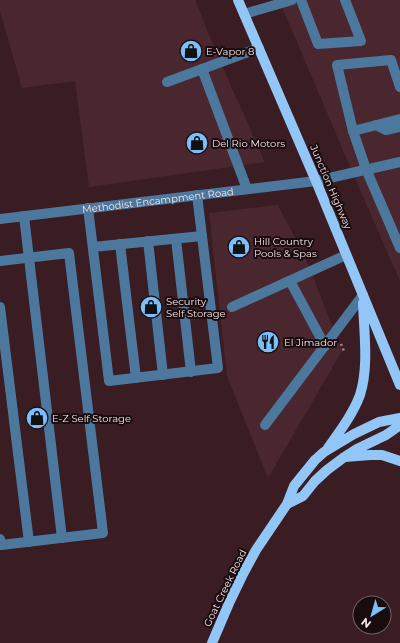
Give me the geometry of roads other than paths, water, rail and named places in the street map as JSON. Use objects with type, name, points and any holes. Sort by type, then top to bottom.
[{"type":"main road","name":"Junction Highway","points":[[238,0],[316,181],[363,295],[397,370],[400,385]]},
{"type":"main road","points":[[326,451],[349,417],[363,384],[365,355],[363,295]]},
{"type":"main road","name":"Goat Creek Road","points":[[212,643],[230,601],[256,550],[287,504],[294,486],[315,460],[326,451],[354,434],[379,422],[400,418]]},
{"type":"main road","name":"Goat Creek Road","points":[[287,504],[303,496],[315,481],[344,458],[386,435],[400,425]]},
{"type":"main road","points":[[344,458],[382,455],[400,461]]},
{"type":"street","points":[[244,14],[292,0]]},
{"type":"street","points":[[301,0],[318,44],[361,41],[345,0]]},
{"type":"street","points":[[167,82],[259,48]]},
{"type":"street","points":[[400,87],[391,60],[337,65],[353,131],[366,169],[400,248]]},
{"type":"street","points":[[202,69],[247,189]]},
{"type":"street","points":[[353,131],[400,119]]},
{"type":"street","points":[[376,125],[386,130],[400,128]]},
{"type":"street","name":"Methodist Encampment Road","points":[[0,219],[316,181],[400,162]]},
{"type":"street","points":[[88,208],[109,381],[191,372],[218,368],[197,195]]},
{"type":"street","points":[[24,216],[62,538]]},
{"type":"street","points":[[93,246],[202,236]]},
{"type":"street","points":[[176,239],[191,372]]},
{"type":"street","points":[[148,241],[164,375]]},
{"type":"street","points":[[120,244],[136,378]]},
{"type":"street","points":[[0,261],[69,253],[103,533],[1,545],[0,539]]},
{"type":"street","points":[[232,307],[346,255]]},
{"type":"street","points":[[290,281],[325,346]]},
{"type":"street","points":[[265,425],[363,295]]},
{"type":"street","points":[[0,307],[29,542]]},
{"type":"place","name":"E-Vapor 8","points":[[191,51]]},
{"type":"place","name":"Del Rio Motors","points":[[197,143]]},
{"type":"place","name":"Hill Country Pools & Spas","points":[[239,247]]},
{"type":"place","name":"Security Self Storage","points":[[151,307]]},
{"type":"place","name":"El Jimador","points":[[268,342]]},
{"type":"place","name":"E-Z Self Storage","points":[[37,418]]}]
